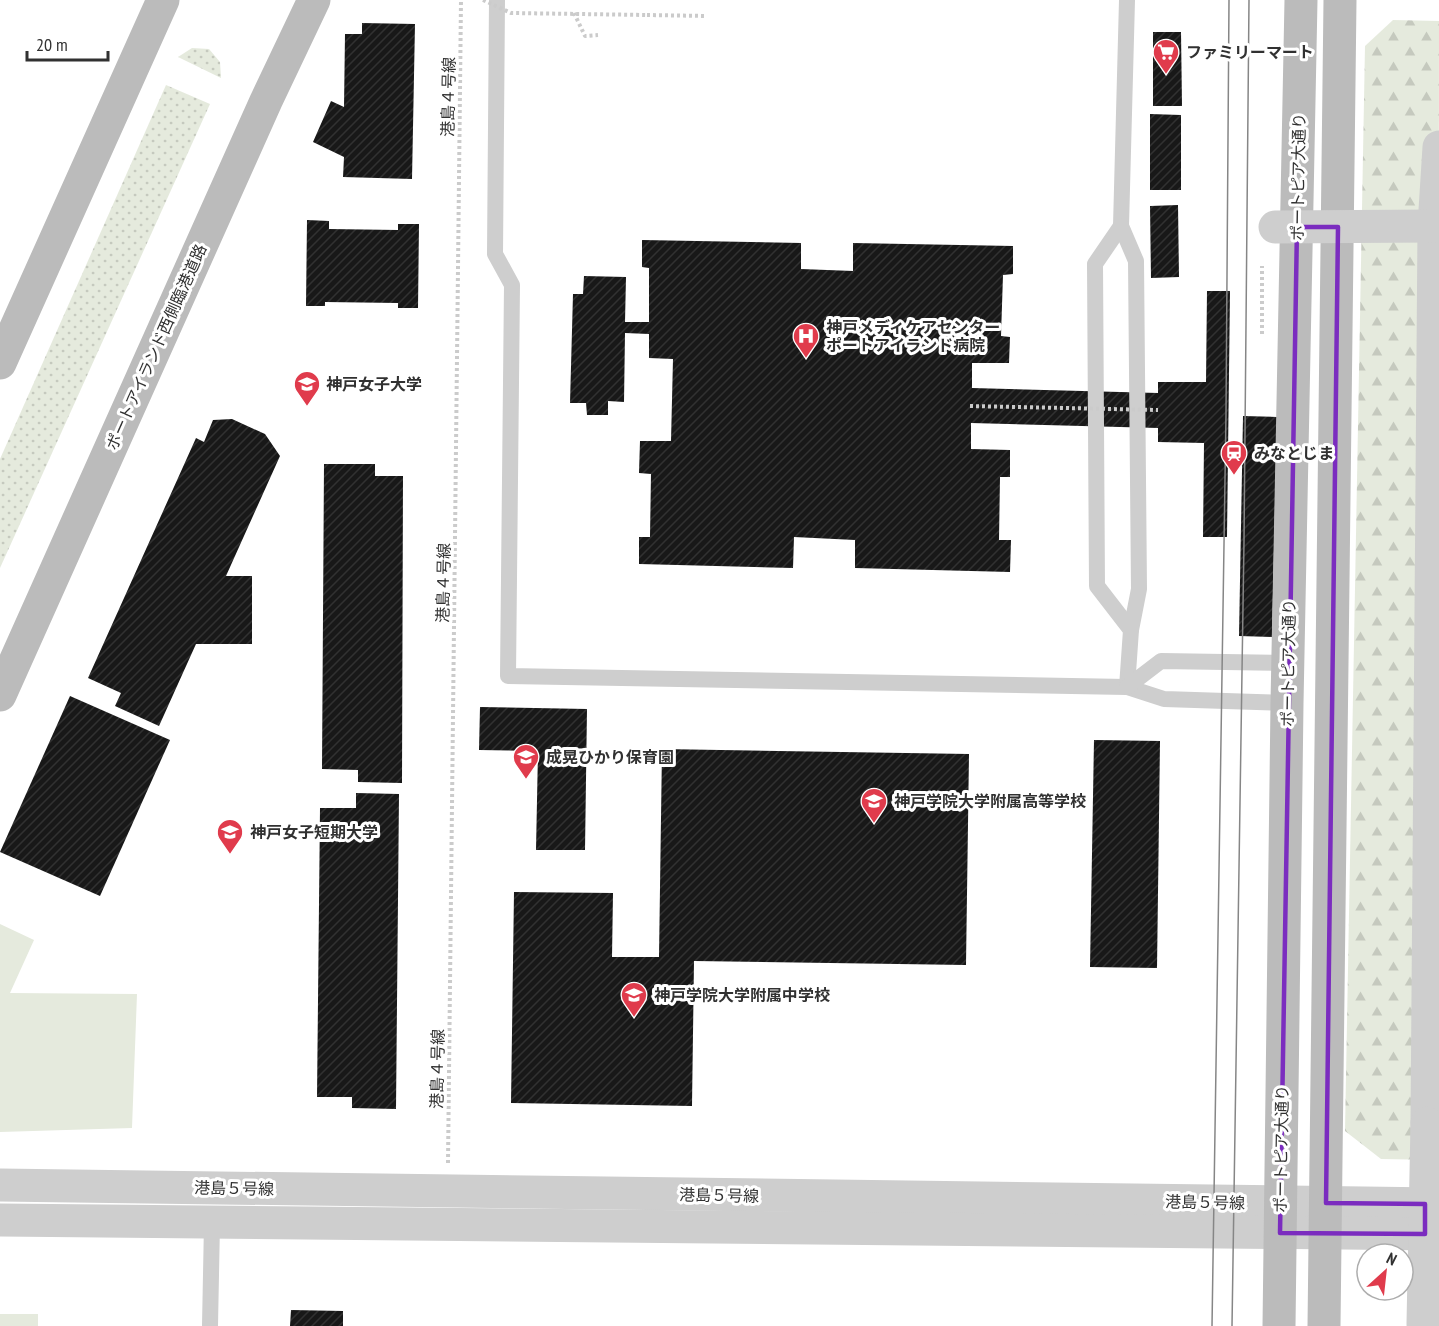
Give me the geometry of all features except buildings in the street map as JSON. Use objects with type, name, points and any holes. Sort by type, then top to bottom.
[{"type":"street","points":[[0,363],[163,0]]},
{"type":"street","name":"ポートアイランド西側臨港道路","points":[[0,695],[266,101],[314,0]]},
{"type":"street","name":"ポートピア大通り","points":[[1279,1326],[1287,703],[1301,0]]},
{"type":"street","points":[[1324,1326],[1340,0]]},
{"type":"street","points":[[1423,1325],[1427,1123],[1434,226],[1439,147]]},
{"type":"street","points":[[1275,227],[1434,226]]},
{"type":"street","name":"港島５号線","points":[[0,1185],[1280,1218]]},
{"type":"street","name":"港島５号線","points":[[0,1220],[212,1222],[1326,1218],[1439,1204]]},
{"type":"street","name":"港島５号線","points":[[1326,1218],[1439,1234]]},
{"type":"lane","points":[[497,0],[495,254],[512,285],[508,676],[1127,687],[1164,699],[1287,703]]},
{"type":"lane","points":[[1127,0],[1121,226],[1136,261],[1139,589],[1131,630],[1127,687]]},
{"type":"lane","points":[[1121,226],[1095,264],[1097,586],[1131,630]]},
{"type":"lane","points":[[1127,687],[1161,661],[1288,663]]},
{"type":"lane","points":[[210,1326],[212,1222]]},
{"type":"path","name":"港島４号線","points":[[448,1167],[461,0]]},
{"type":"path","points":[[483,0],[511,13],[706,16]]},
{"type":"path","points":[[574,13],[585,36],[598,35]]},
{"type":"path","points":[[1262,266],[1262,343]]},
{"type":"path","points":[[970,405],[1158,410]]},
{"type":"highlighted area","points":[[1297,227],[1338,227],[1326,1203],[1425,1204],[1425,1234],[1280,1233]]},
{"type":"green space","points":[[1393,20],[1439,21],[1438,1160],[1381,1159],[1345,1131],[1365,46]]},
{"type":"green space","points":[[192,48],[209,49],[220,62],[221,78],[178,57]]},
{"type":"green space","points":[[166,85],[210,104],[0,568],[0,459]]},
{"type":"green space","points":[[0,924],[34,940],[10,993],[137,994],[132,1128],[0,1132]]},
{"type":"green space","points":[[0,1314],[38,1314],[38,1326],[0,1326]]},
{"type":"tram line","points":[[1212,1326],[1226,414],[1229,0]]},
{"type":"tram line","points":[[1232,1326],[1244,541],[1249,0]]},
{"type":"place","name":"ファミリーマート","points":[[1166,75]]},
{"type":"place","name":"神戸メディケアセンター ポートアイランド病院","points":[[806,359]]},
{"type":"place","name":"神戸女子大学","points":[[307,407]]},
{"type":"place","name":"みなとじま","points":[[1234,476]]},
{"type":"place","name":"成晃ひかり保育園","points":[[526,780]]},
{"type":"place","name":"神戸学院大学附属高等学校","points":[[874,824]]},
{"type":"place","name":"神戸女子短期大学","points":[[230,855]]},
{"type":"place","name":"神戸学院大学附属中学校","points":[[634,1018]]}]
